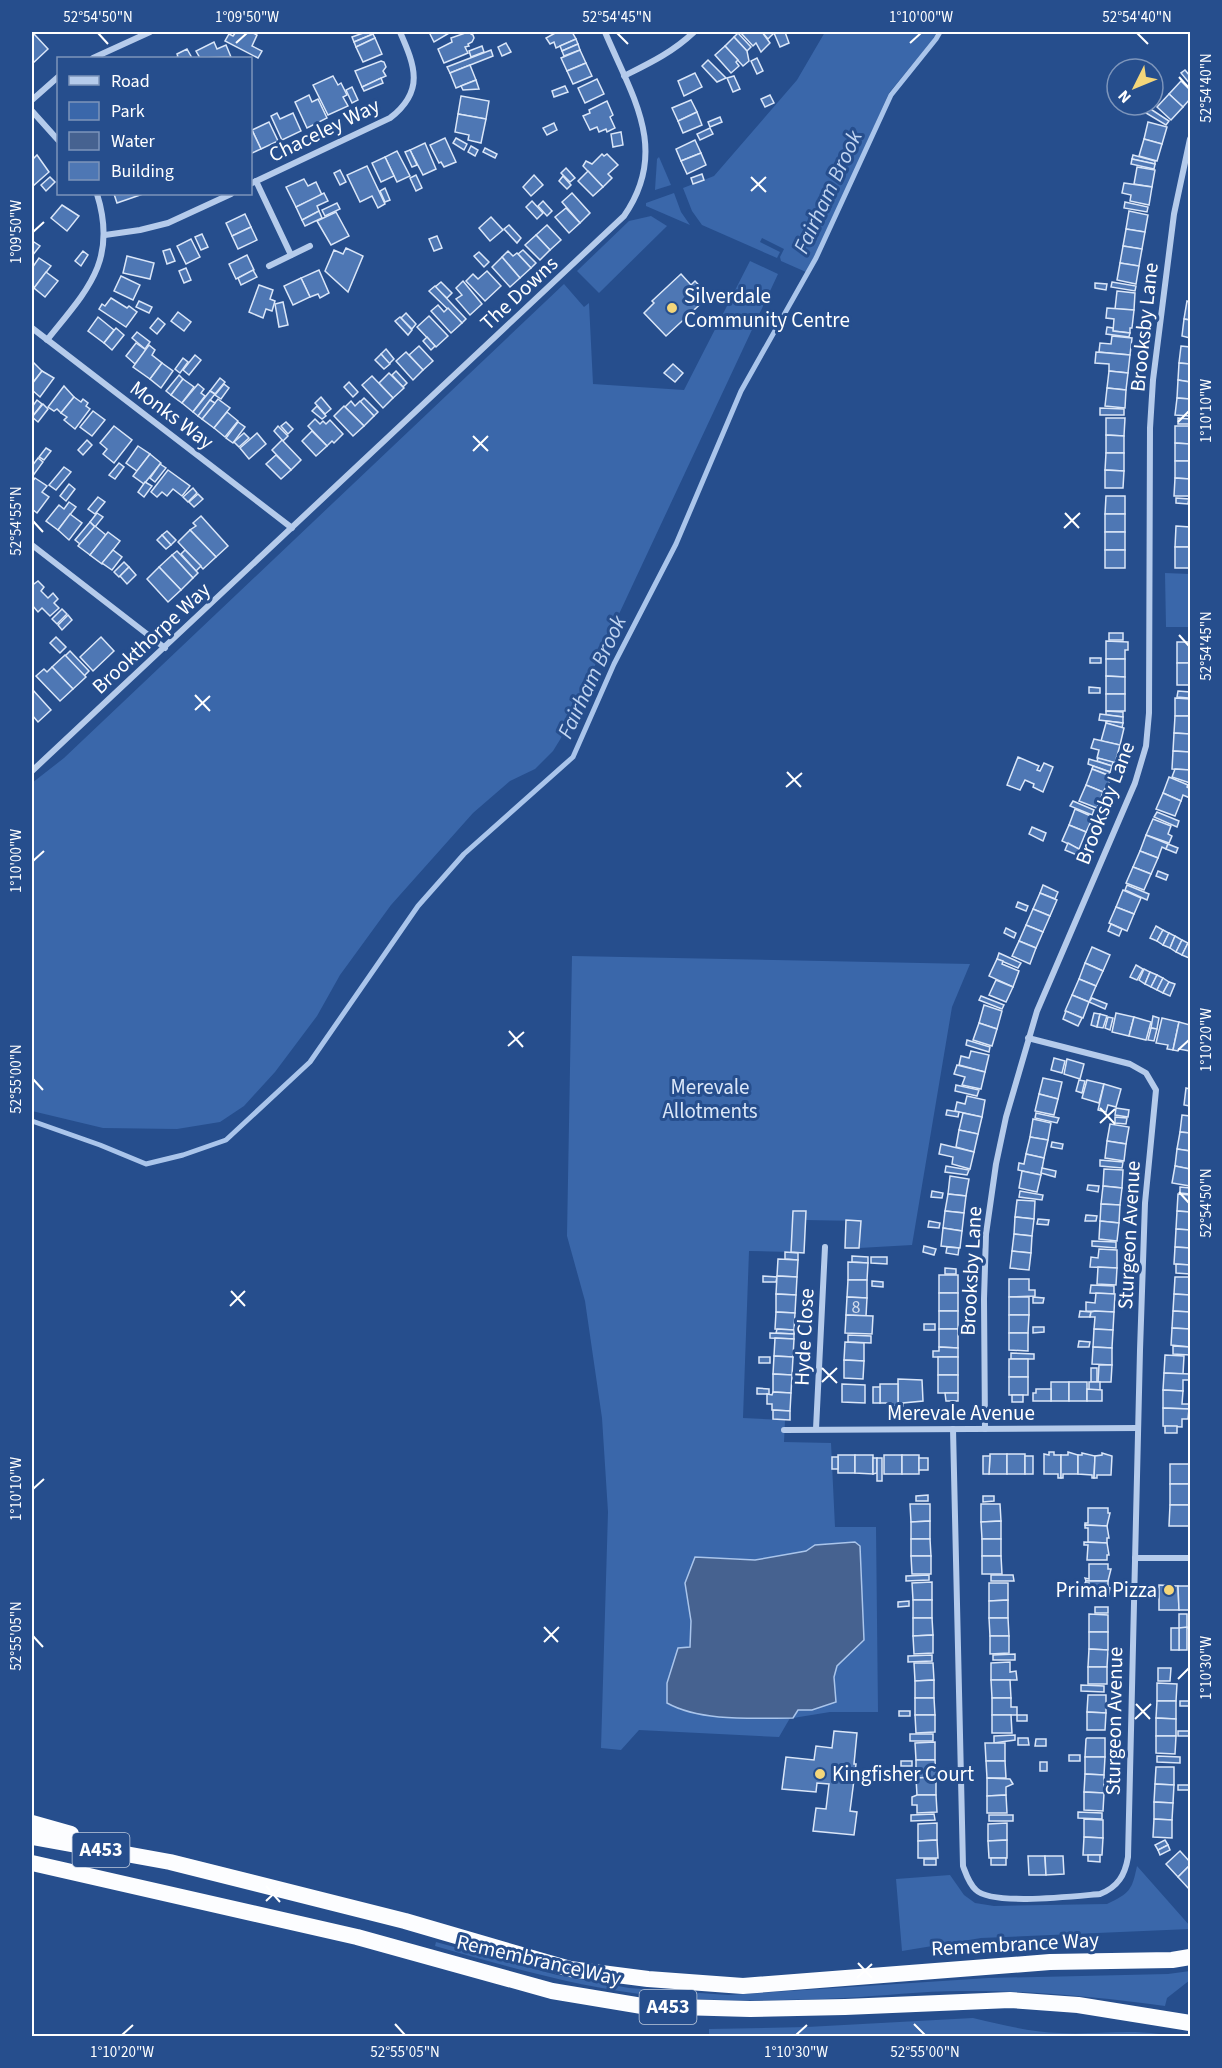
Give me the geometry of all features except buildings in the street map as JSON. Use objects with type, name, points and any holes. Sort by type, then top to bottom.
[{"type":"highway","points":[[32,1823],[170,1862]]},
{"type":"highway","name":"Remembrance Way","points":[[32,1837],[170,1862],[405,1921],[570,1969],[648,1979],[743,1986],[1050,1962],[1172,1960],[1191,1957]]},
{"type":"highway","name":"Remembrance Way","points":[[32,1863],[357,1937],[552,1991],[642,2006],[762,2009],[1010,2000],[1078,2005],[1191,2023]]},
{"type":"highway","points":[[32,1875],[156,1891]]},
{"type":"street","points":[[95,57],[150,32]]},
{"type":"street","name":"Chaceley Way","points":[[253,183],[384,121],[398,112],[410,96],[415,74],[400,32]]},
{"type":"street","name":"The Downs","points":[[292,528],[624,216],[638,192],[646,162],[646,146],[643,120],[605,32]]},
{"type":"street","points":[[624,76],[664,56],[694,32]]},
{"type":"street","points":[[32,100],[57,78]]},
{"type":"street","points":[[32,111],[57,139]]},
{"type":"street","name":"Brooksby Lane","points":[[985,1429],[986,1234],[996,1164],[1006,1118],[1037,1011],[1135,783],[1146,746],[1149,713],[1150,428],[1153,380],[1174,214],[1191,139]]},
{"type":"street","points":[[253,183],[291,255]]},
{"type":"street","points":[[47,340],[92,280],[103,250],[104,222],[97,195]]},
{"type":"street","points":[[105,234],[134,231],[168,223],[229,195]]},
{"type":"street","points":[[269,266],[309,246]]},
{"type":"street","name":"Monks Way","points":[[32,328],[292,528]]},
{"type":"street","name":"Brookthorpe Way","points":[[32,771],[292,528]]},
{"type":"street","points":[[32,545],[165,648]]},
{"type":"street","name":"Sturgeon Avenue","points":[[953,1429],[963,1866],[970,1883],[985,1896],[1006,1898],[1101,1894],[1109,1891],[1124,1875],[1128,1857],[1145,1203],[1156,1090],[1146,1073],[1130,1064],[1028,1038]]},
{"type":"street","name":"Hyde Close","points":[[816,1429],[825,1247]]},
{"type":"street","name":"Merevale Avenue","points":[[784,1430],[1138,1428]]},
{"type":"street","points":[[1135,1558],[1191,1558]]},
{"type":"green space","points":[[825,32],[936,32],[934,38],[889,93],[818,251],[806,272],[781,261],[780,257],[784,249],[762,238],[760,242],[780,252],[777,258],[702,225],[692,211],[683,188],[714,176],[797,80]]},
{"type":"green space","points":[[659,157],[671,185],[655,190],[657,159]]},
{"type":"green space","points":[[674,193],[681,212],[690,225],[646,206],[646,203]]},
{"type":"green space","points":[[651,216],[667,226],[599,293],[577,271],[629,221]]},
{"type":"green space","points":[[750,261],[778,274],[553,751],[535,769],[510,781],[473,813],[391,905],[340,975],[317,1016],[275,1072],[244,1106],[220,1122],[177,1129],[103,1128],[32,1111],[32,783],[64,758],[564,284],[584,307],[589,303],[593,384],[684,390]]},
{"type":"green space","points":[[1165,573],[1190,574],[1190,627],[1166,627]]},
{"type":"green space","name":"Merevale Allotments","points":[[572,956],[970,964],[952,1007],[912,1245],[859,1248],[860,1221],[805,1220],[806,1211],[794,1211],[791,1252],[749,1251],[743,1418],[785,1420],[784,1442],[831,1443],[835,1527],[876,1527],[878,1712],[830,1712],[793,1718],[798,1710],[812,1710],[836,1702],[834,1677],[837,1666],[864,1640],[860,1546],[855,1542],[815,1545],[806,1551],[755,1560],[738,1560],[686,1583],[691,1621],[690,1648],[679,1710],[734,1716],[790,1718],[779,1737],[639,1730],[621,1750],[601,1748],[608,1512],[602,1418],[585,1301],[567,1236]]},
{"type":"green space","points":[[1137,1866],[1190,1926],[1190,1929],[981,1938],[902,1951],[896,1879],[950,1875],[964,1895],[975,1903],[994,1906],[1107,1904],[1129,1890]]},
{"type":"green space","points":[[436,1942],[557,1975],[629,1988],[728,1995],[988,1978],[1168,1974],[1190,1971],[1190,1980],[1167,1998],[1165,2006],[1063,1995],[987,1991],[796,2000],[703,1999],[657,1996],[601,1988],[517,1969],[435,1946]]},
{"type":"green space","points":[[973,2018],[1016,2028],[1049,2032],[1142,2032],[1170,2036],[709,2036],[709,2029],[807,2027]]},
{"type":"water","points":[[855,1542],[860,1546],[864,1640],[837,1666],[834,1677],[836,1702],[812,1710],[798,1710],[793,1718],[728,1718],[696,1713],[667,1703],[667,1683],[678,1648],[690,1647],[691,1621],[685,1583],[695,1557],[755,1560],[806,1551],[815,1545]]},
{"type":"waterway","name":"Fairham Brook","points":[[32,1121],[146,1164],[183,1155],[226,1140],[310,1062],[418,906],[464,854],[573,757],[614,664],[676,544],[741,391],[816,258],[891,95],[940,32]]},
{"type":"place","name":"Silverdale Community Centre","points":[[672,308]]},
{"type":"place","name":"Prima Pizza","points":[[1169,1590]]},
{"type":"place","name":"Kingfisher Court","points":[[820,1774]]}]
